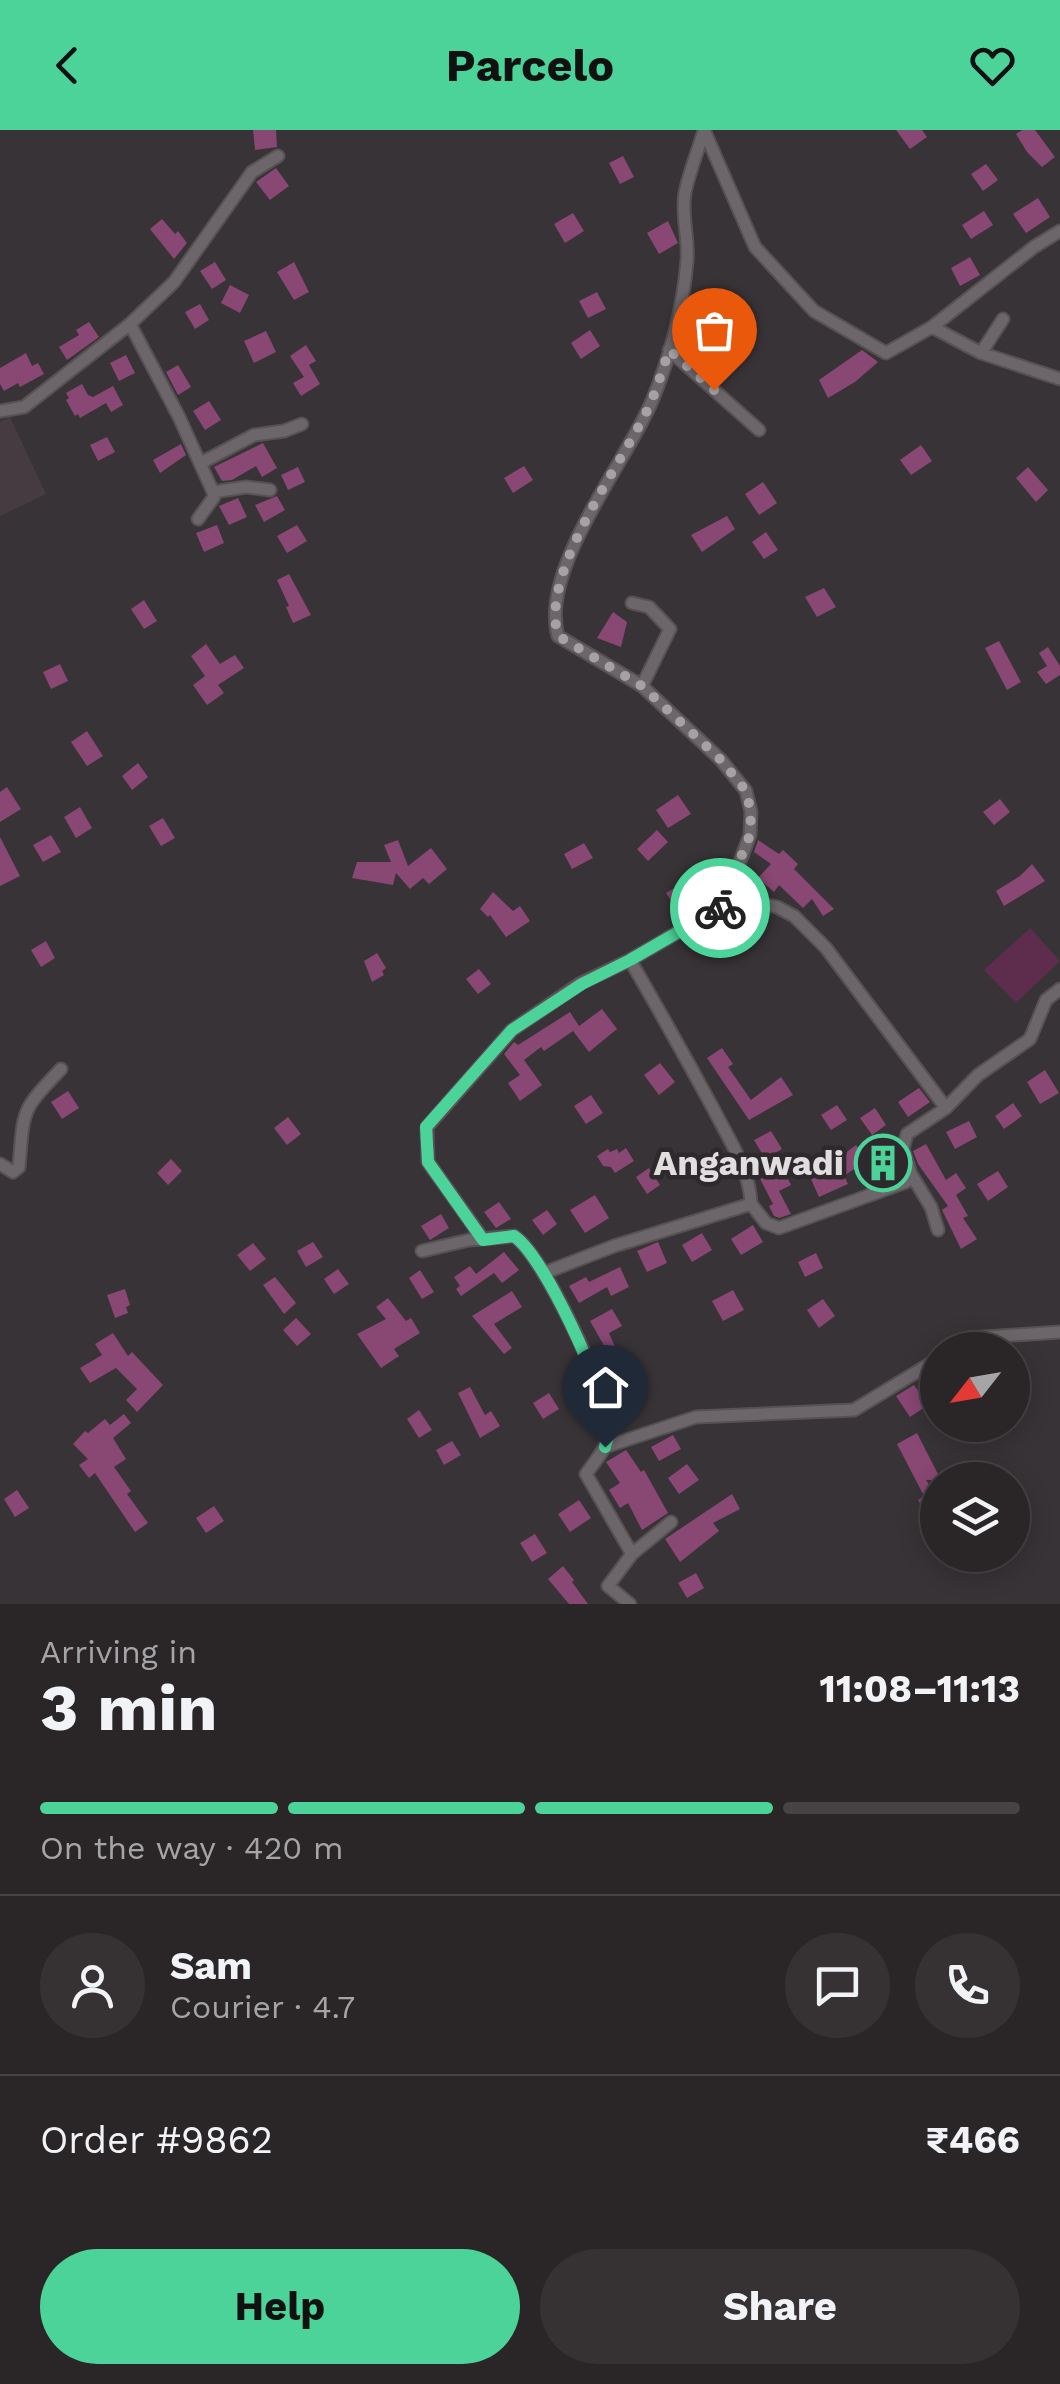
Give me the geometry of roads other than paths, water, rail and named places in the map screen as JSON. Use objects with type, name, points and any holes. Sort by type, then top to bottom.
[{"type":"street","points":[[704,132],[755,247],[814,311],[886,353],[932,327],[1060,231]]},
{"type":"street","points":[[704,132],[684,195],[687,264],[669,350],[650,404],[586,518],[552,617],[558,636],[642,686],[721,760],[746,791],[751,812],[750,835],[723,906]]},
{"type":"street","points":[[0,412],[24,407],[130,324],[174,282],[252,172],[278,156]]},
{"type":"street","points":[[981,353],[1003,319]]},
{"type":"street","points":[[130,324],[213,492],[214,497],[198,518]]},
{"type":"street","points":[[932,327],[981,353],[1060,379]]},
{"type":"street","points":[[669,350],[759,430]]},
{"type":"street","points":[[201,463],[254,435],[302,424]]},
{"type":"street","points":[[213,492],[246,487],[270,490]]},
{"type":"street","points":[[632,603],[649,608],[670,629],[642,686]]},
{"type":"street","points":[[483,1240],[428,1162],[426,1127],[512,1030],[582,984],[723,906],[762,904],[794,916],[826,948],[946,1108]]},
{"type":"street","points":[[630,960],[736,1154],[751,1186],[752,1204],[766,1224],[779,1228],[895,1187],[906,1182],[911,1174]]},
{"type":"street","points":[[938,1230],[902,1148],[907,1134],[946,1108],[978,1075],[1030,1039],[1046,1000],[1060,989]]},
{"type":"street","points":[[0,1164],[13,1172],[19,1167],[20,1130],[26,1108],[61,1069]]},
{"type":"street","points":[[544,1274],[614,1246],[752,1204]]},
{"type":"street","points":[[422,1251],[514,1236],[544,1274],[575,1332],[611,1428],[605,1447],[586,1474],[632,1554]]},
{"type":"street","points":[[1030,1334],[1060,1332]]},
{"type":"street","points":[[605,1447],[696,1417],[854,1410],[920,1370]]},
{"type":"street","points":[[630,1604],[608,1586],[632,1554],[671,1522]]},
{"type":"place","name":"Anganwadi","points":[[883,1163]]}]
